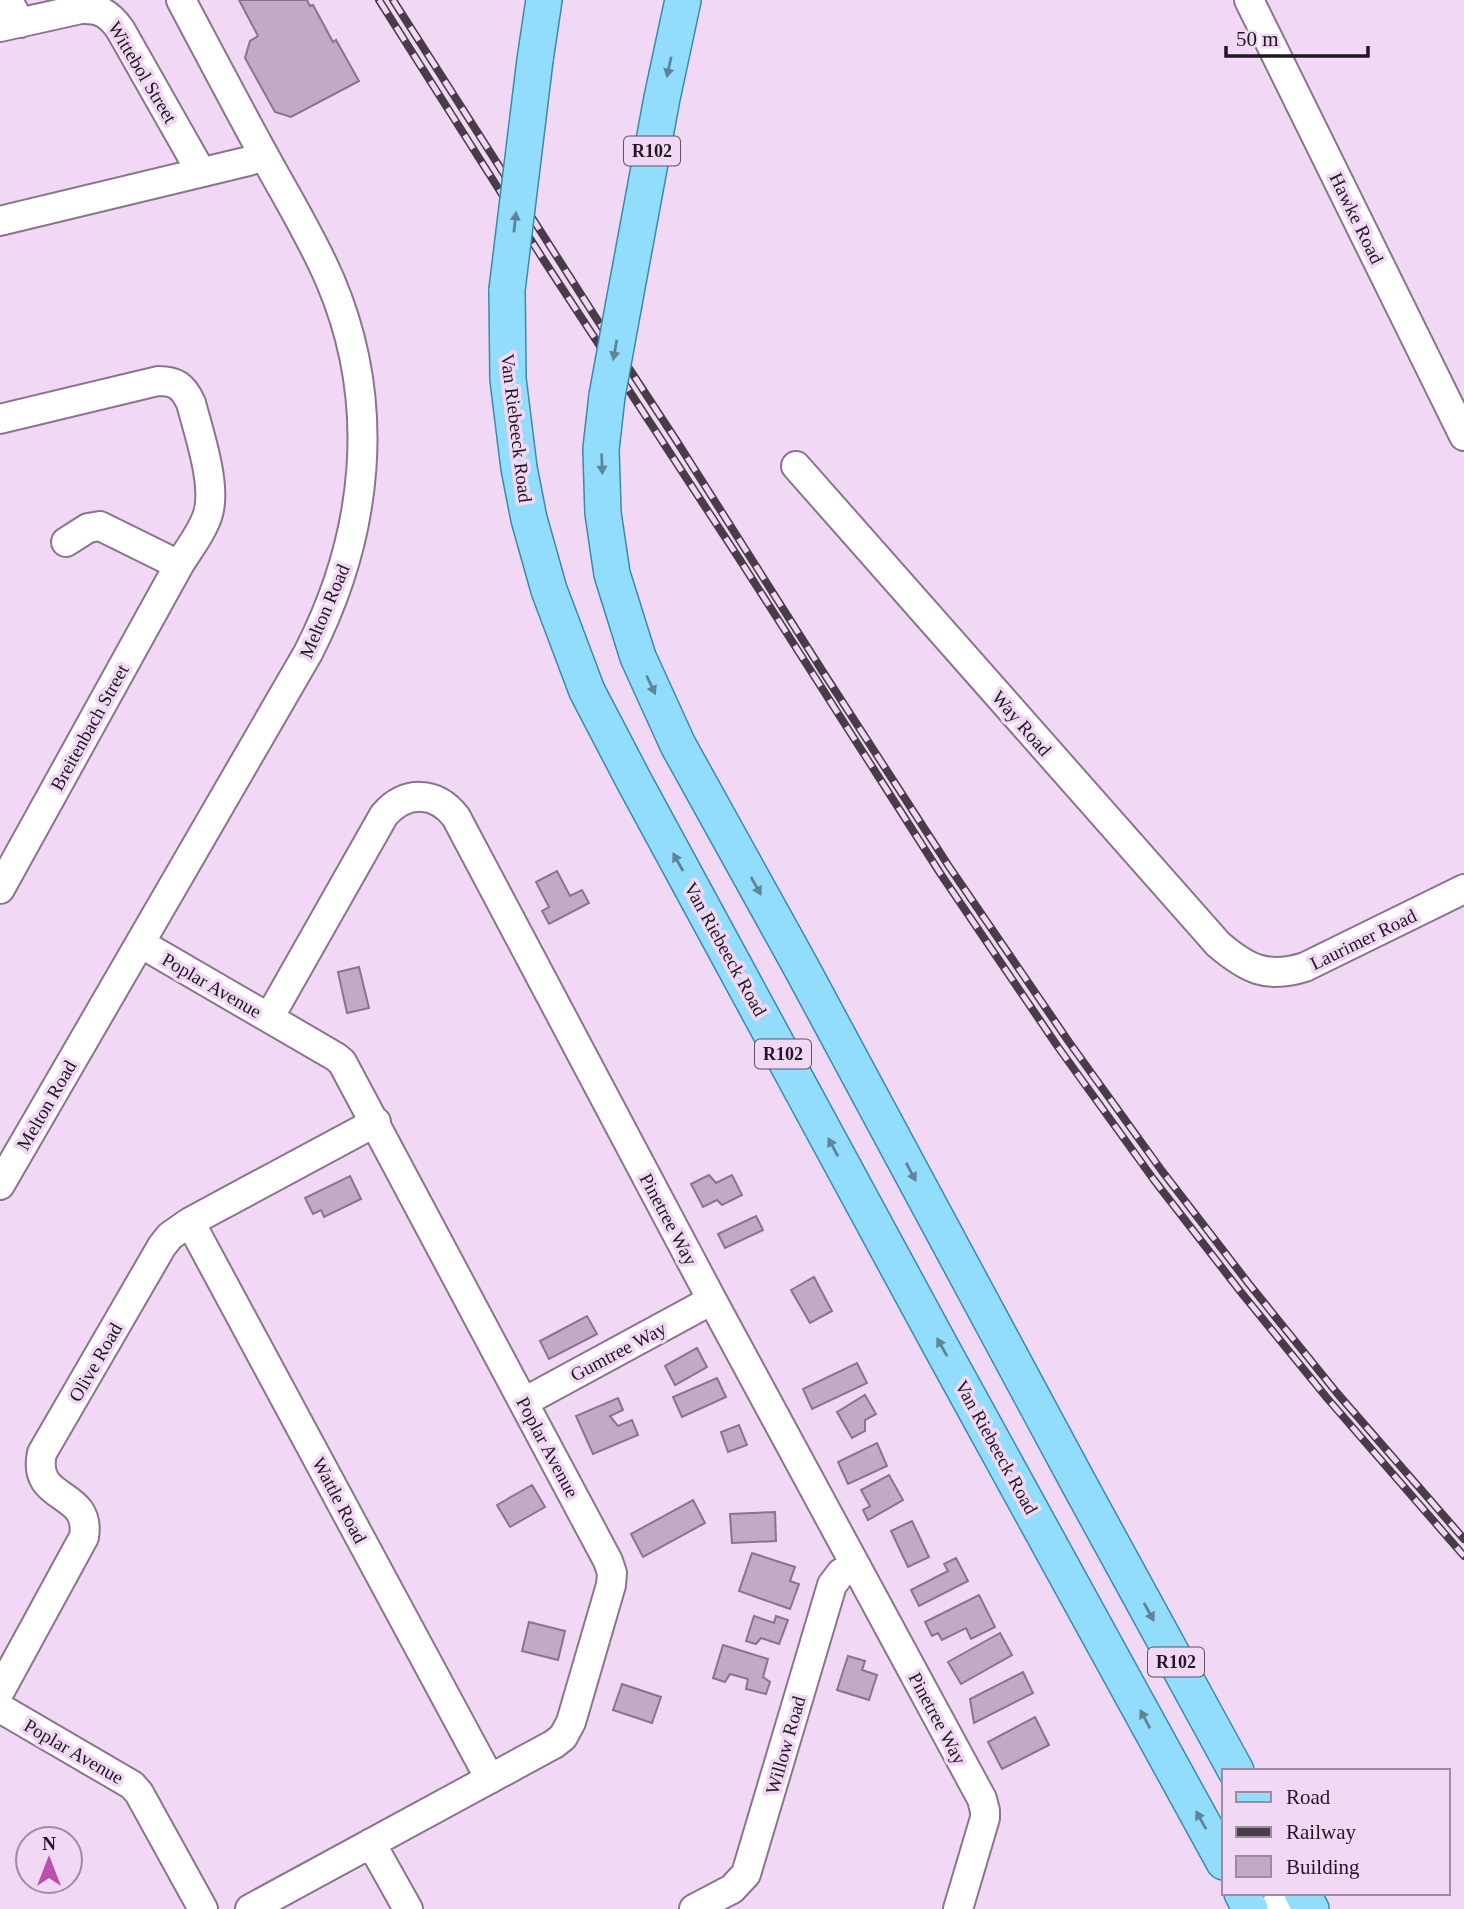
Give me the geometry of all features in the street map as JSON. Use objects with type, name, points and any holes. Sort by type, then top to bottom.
[{"type":"main road","name":"Van Riebeeck Road","points":[[544,0],[507,290],[508,379],[519,468],[526,506],[549,590],[587,691],[634,781],[1222,1858]]},
{"type":"main road","name":"R102","points":[[683,0],[662,98],[607,397],[601,449],[604,513],[612,574],[638,657],[678,745],[1235,1769]]},
{"type":"street","name":"Melton Road","points":[[0,1185],[13,1140],[139,943],[318,634],[339,583],[359,500],[362,412],[350,338],[338,300],[318,254],[181,0]]},
{"type":"street","name":"Hawke Road","points":[[1249,0],[1464,436]]},
{"type":"street","name":"Wittebol Street","points":[[9,17],[94,8],[102,10],[121,29],[201,172]]},
{"type":"street","points":[[0,221],[249,161],[264,155]]},
{"type":"street","name":"Breitenbach Street","points":[[0,419],[171,381],[187,394],[191,403],[211,496],[207,518],[0,889]]},
{"type":"street","name":"Way Road","points":[[796,466],[1218,944],[1234,958],[1258,970]]},
{"type":"street","points":[[66,542],[88,528],[100,526],[179,565]]},
{"type":"street","name":"Pinetree Way","points":[[269,1018],[384,815],[396,804],[411,797],[426,797],[440,802],[456,817],[984,1805],[985,1818],[958,1909]]},
{"type":"street","name":"Laurimer Road","points":[[1258,970],[1277,973],[1305,967],[1464,889]]},
{"type":"street","name":"Poplar Avenue","points":[[139,943],[342,1062],[611,1567],[612,1580],[567,1730],[562,1737],[554,1744],[250,1909]]},
{"type":"street","name":"Olive Road","points":[[0,1690],[84,1537],[85,1524],[79,1510],[45,1482],[41,1468],[42,1454],[162,1246],[170,1236],[190,1222],[376,1122]]},
{"type":"street","name":"Wattle Road","points":[[190,1222],[490,1779]]},
{"type":"street","name":"Gumtree Way","points":[[524,1402],[712,1300]]},
{"type":"street","name":"Willow Road","points":[[695,1909],[732,1889],[746,1874],[832,1586],[841,1573],[855,1566]]},
{"type":"street","name":"Poplar Avenue","points":[[0,1708],[132,1785],[139,1793],[202,1909]]},
{"type":"street","points":[[371,1843],[408,1909]]},
{"type":"street","points":[[1271,1909],[1297,1895]]},
{"type":"building","points":[[239,0],[307,0],[310,6],[313,5],[333,42],[336,40],[359,81],[291,117],[275,112],[245,58],[250,41],[258,36]]},
{"type":"building","points":[[557,871],[570,896],[582,890],[589,903],[549,924],[542,911],[549,907],[536,882]]},
{"type":"building","points":[[359,967],[369,1008],[347,1013],[338,972]]},
{"type":"building","points":[[709,1175],[716,1183],[732,1175],[742,1195],[722,1205],[717,1200],[703,1207],[691,1184]]},
{"type":"building","points":[[350,1176],[361,1199],[324,1217],[321,1210],[313,1214],[305,1198]]},
{"type":"building","points":[[756,1216],[763,1230],[725,1248],[718,1234]]},
{"type":"building","points":[[814,1277],[832,1311],[810,1323],[791,1290]]},
{"type":"building","points":[[587,1316],[597,1334],[549,1359],[540,1341]]},
{"type":"building","points":[[697,1348],[707,1367],[675,1385],[665,1366]]},
{"type":"building","points":[[857,1363],[867,1383],[812,1409],[803,1389]]},
{"type":"building","points":[[717,1378],[726,1397],[682,1417],[673,1397]]},
{"type":"building","points":[[865,1395],[876,1414],[865,1420],[865,1431],[852,1438],[837,1412]]},
{"type":"building","points":[[618,1398],[623,1410],[610,1416],[618,1426],[632,1420],[638,1435],[593,1454],[576,1416]]},
{"type":"building","points":[[739,1425],[747,1445],[728,1452],[721,1432]]},
{"type":"building","points":[[877,1443],[887,1466],[848,1484],[838,1462]]},
{"type":"building","points":[[889,1475],[903,1500],[868,1520],[863,1510],[870,1506],[861,1490]]},
{"type":"building","points":[[532,1485],[545,1507],[510,1527],[497,1505]]},
{"type":"building","points":[[693,1500],[705,1523],[643,1557],[631,1534]]},
{"type":"building","points":[[775,1512],[776,1541],[732,1543],[730,1514]]},
{"type":"building","points":[[912,1521],[929,1557],[908,1567],[891,1531]]},
{"type":"building","points":[[752,1553],[795,1567],[790,1581],[799,1584],[790,1609],[739,1591]]},
{"type":"building","points":[[956,1558],[968,1581],[919,1606],[911,1590],[948,1571],[944,1564]]},
{"type":"building","points":[[979,1595],[995,1627],[971,1639],[966,1628],[942,1640],[938,1633],[932,1636],[925,1622]]},
{"type":"building","points":[[754,1616],[774,1623],[776,1616],[788,1620],[779,1644],[761,1638],[756,1644],[746,1641]]},
{"type":"building","points":[[529,1622],[565,1631],[558,1660],[522,1651]]},
{"type":"building","points":[[1000,1633],[1012,1655],[961,1684],[948,1662]]},
{"type":"building","points":[[723,1645],[768,1659],[763,1677],[770,1682],[766,1694],[746,1689],[748,1679],[730,1674],[725,1682],[713,1678]]},
{"type":"building","points":[[848,1656],[865,1661],[862,1670],[877,1675],[869,1700],[837,1690]]},
{"type":"building","points":[[1023,1672],[1033,1693],[974,1723],[970,1699]]},
{"type":"building","points":[[622,1684],[661,1697],[652,1723],[613,1710]]},
{"type":"building","points":[[1035,1717],[1049,1745],[1002,1769],[988,1742]]},
{"type":"railway","points":[[379,0],[940,873],[1058,1047],[1154,1180],[1240,1291],[1327,1398],[1464,1556]]},
{"type":"railway","points":[[393,0],[948,865],[1069,1042],[1162,1171],[1249,1284],[1337,1393],[1464,1539]]}]
